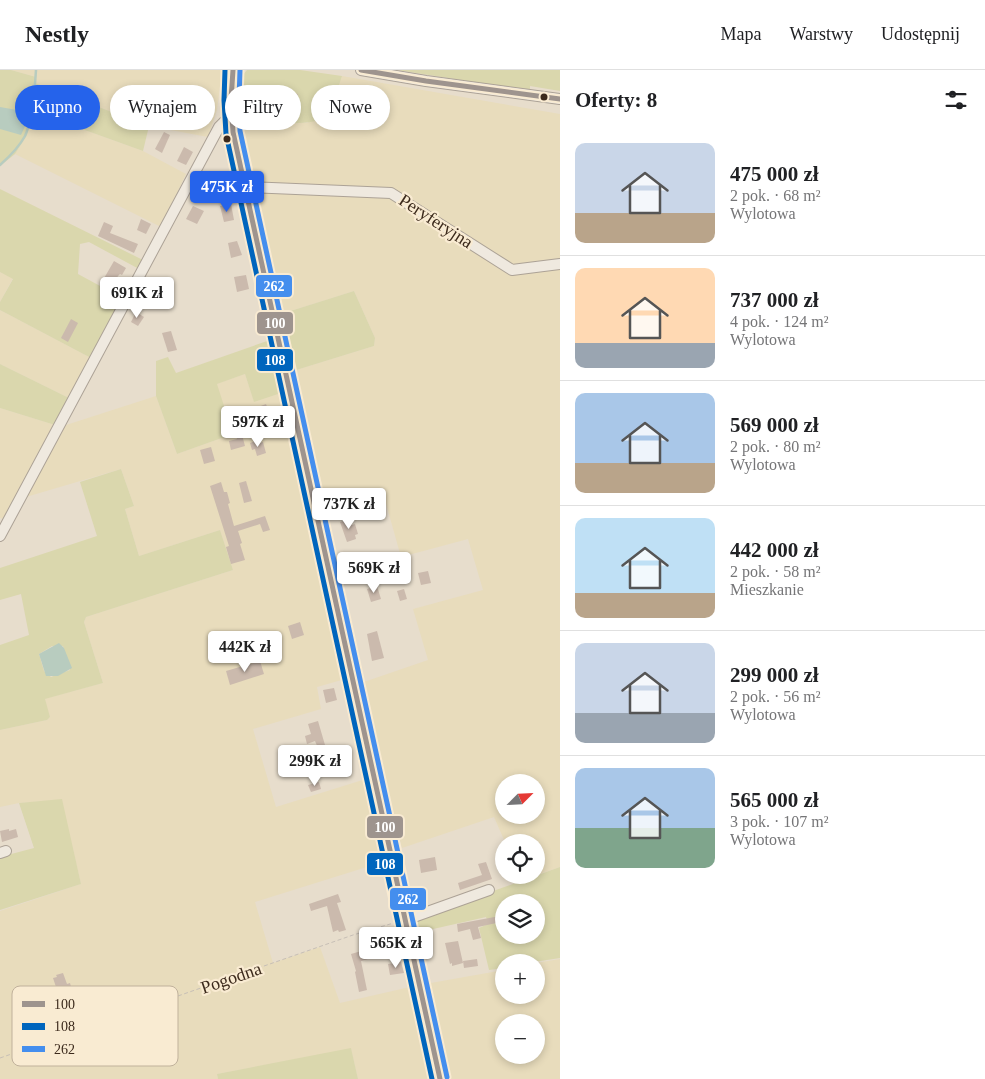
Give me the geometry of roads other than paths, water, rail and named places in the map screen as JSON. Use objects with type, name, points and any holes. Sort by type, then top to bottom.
[{"type":"street","points":[[232,85],[233,70]]},
{"type":"street","points":[[361,70],[426,81],[560,99]]},
{"type":"street","points":[[0,536],[219,127],[225,122]]},
{"type":"street","points":[[234,130],[440,1079]]},
{"type":"street","name":"Peryferyjna","points":[[246,187],[392,193],[512,270],[560,264]]},
{"type":"street","points":[[405,920],[489,890]]},
{"type":"waterway","points":[[0,165],[14,152],[25,136],[31,113],[36,70]]}]
